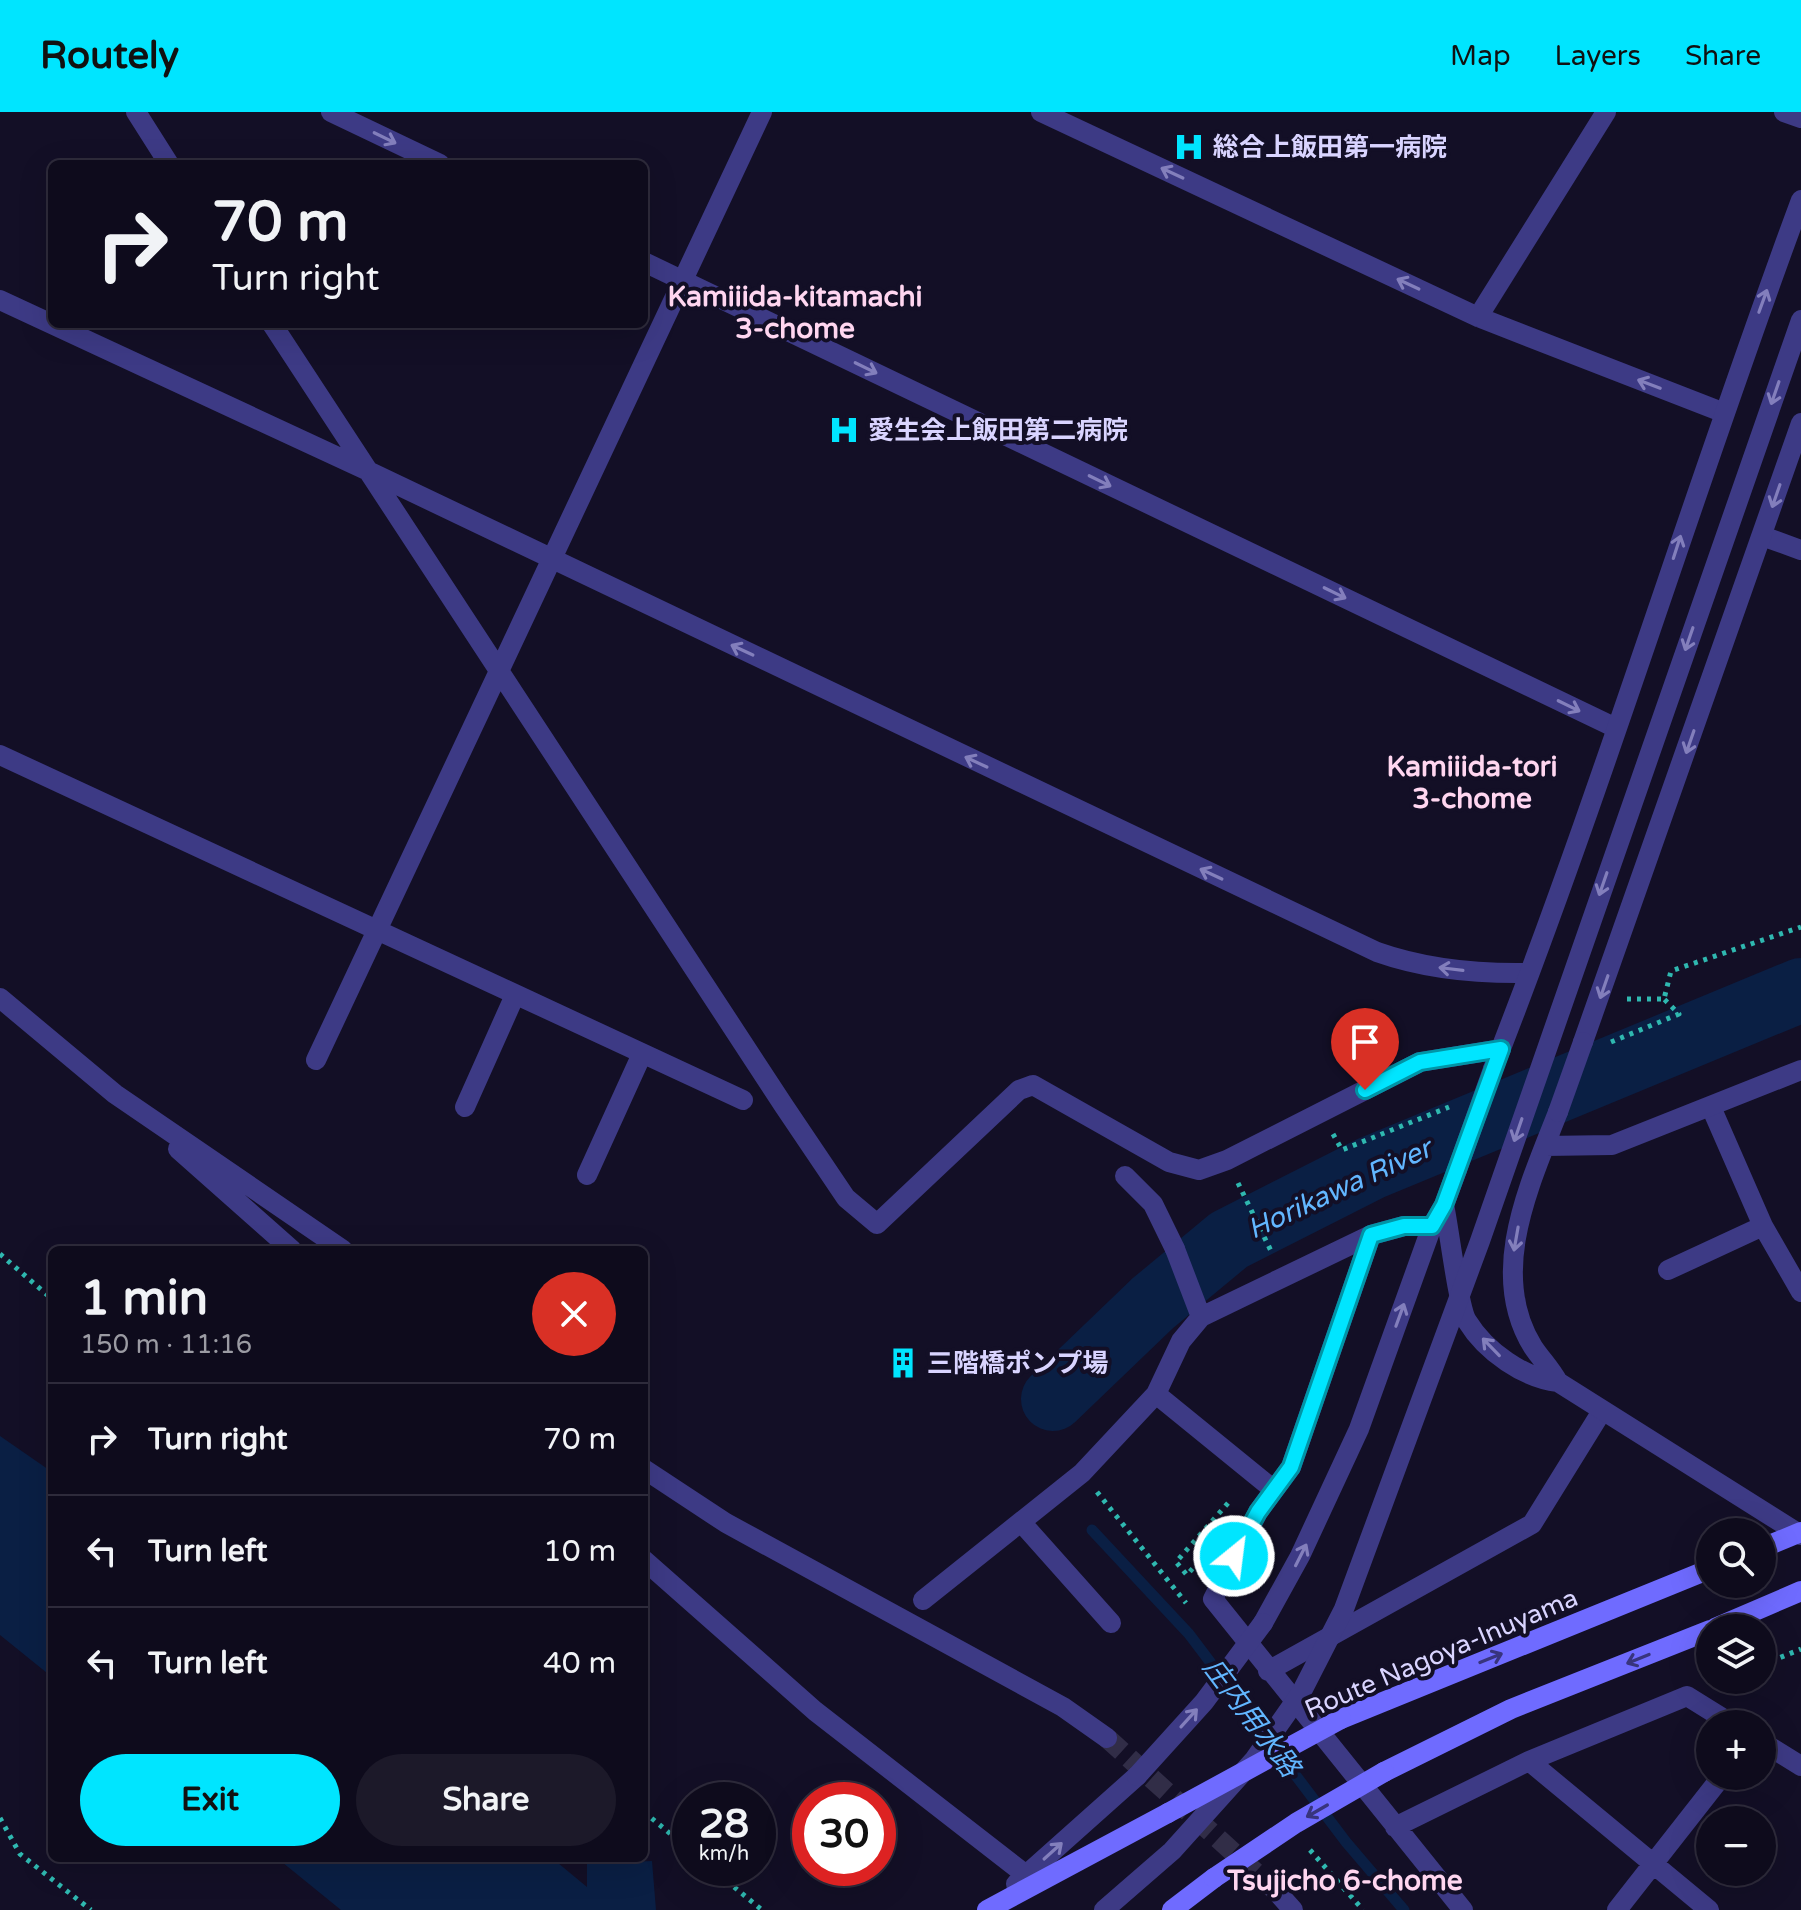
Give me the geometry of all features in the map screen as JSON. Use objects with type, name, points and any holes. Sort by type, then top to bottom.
[{"type":"main road","points":[[1776,1542],[1800,1533]]},
{"type":"main road","name":"Route Nagoya-Inuyama","points":[[992,1907],[1341,1719],[1696,1575]]},
{"type":"main road","points":[[1748,1614],[1801,1591]]},
{"type":"main road","points":[[1172,1910],[1296,1823],[1384,1772],[1511,1709],[1696,1636]]},
{"type":"street","points":[[136,112],[166,160]]},
{"type":"street","points":[[331,112],[432,160]]},
{"type":"street","points":[[316,1060],[762,112]]},
{"type":"street","points":[[1041,112],[1478,317],[1722,412]]},
{"type":"street","points":[[1478,317],[1606,112]]},
{"type":"street","points":[[1784,112],[1801,118]]},
{"type":"street","points":[[992,1907],[1137,1776],[1204,1702],[1263,1623],[1300,1556],[1359,1429],[1432,1226],[1457,1170],[1616,728],[1722,412],[1801,200]]},
{"type":"street","points":[[648,264],[1616,728]]},
{"type":"street","points":[[0,300],[48,322]]},
{"type":"street","points":[[1104,1910],[1172,1851],[1254,1760],[1301,1693],[1344,1609],[1480,1241],[1801,320]]},
{"type":"street","points":[[60,328],[364,469],[1377,952],[1407,963],[1492,974],[1529,973]]},
{"type":"street","points":[[275,328],[364,469],[846,1198],[877,1224],[1019,1090],[1033,1085],[1169,1162],[1199,1170],[1227,1160],[1420,1062],[1501,1049]]},
{"type":"street","points":[[1800,1533],[1558,1382],[1533,1346],[1512,1284],[1514,1238],[1801,423]]},
{"type":"street","points":[[1762,536],[1801,550]]},
{"type":"street","points":[[0,755],[743,1100]]},
{"type":"street","points":[[465,1107],[515,995]]},
{"type":"street","points":[[0,998],[115,1094],[287,1246]]},
{"type":"street","points":[[587,1175],[642,1054]]},
{"type":"street","points":[[1545,1146],[1612,1145],[1801,1070]]},
{"type":"street","points":[[115,1094],[337,1246]]},
{"type":"street","points":[[1711,1107],[1763,1226],[1801,1292]]},
{"type":"street","points":[[1125,1176],[1153,1204],[1198,1308]]},
{"type":"street","points":[[1444,1205],[1466,1320],[1498,1356],[1537,1379],[1558,1382]]},
{"type":"street","points":[[923,1600],[1082,1473],[1156,1394],[1198,1308],[1371,1235],[1404,1226],[1432,1226]]},
{"type":"street","points":[[1668,1270],[1763,1226]]},
{"type":"street","points":[[1371,1235],[1291,1467],[1258,1512],[1213,1599],[1463,1910]]},
{"type":"street","points":[[1156,1394],[1274,1490]]},
{"type":"street","points":[[1268,1671],[1532,1524],[1602,1411]]},
{"type":"street","points":[[648,1472],[726,1523],[1063,1707],[1107,1738]]},
{"type":"street","points":[[1021,1522],[1111,1623]]},
{"type":"street","points":[[648,1564],[815,1711],[1026,1875]]},
{"type":"street","points":[[1395,1827],[1529,1761],[1687,1696],[1710,1710]]},
{"type":"street","points":[[1776,1751],[1801,1766]]},
{"type":"street","points":[[1529,1761],[1709,1910]]},
{"type":"street","points":[[1617,1910],[1711,1790]]},
{"type":"street","points":[[1276,1891],[1293,1910]]},
{"type":"path","points":[[1664,999],[1671,971],[1801,927]]},
{"type":"path","points":[[1627,999],[1664,999],[1679,1014],[1630,1035]]},
{"type":"path","points":[[1332,1133],[1342,1150],[1424,1117]]},
{"type":"path","points":[[1249,1205],[1275,1259]]},
{"type":"path","points":[[0,1254],[48,1296]]},
{"type":"path","points":[[1205,1554],[1187,1575],[1176,1562],[1235,1496],[1258,1512]]},
{"type":"path","points":[[1214,1544],[1223,1534],[1260,1568]]},
{"type":"path","points":[[1776,1659],[1801,1649]]},
{"type":"path","points":[[648,1815],[672,1835]]},
{"type":"path","points":[[0,1818],[20,1854],[91,1910]]},
{"type":"path","points":[[1310,1850],[1363,1910]]},
{"type":"path","points":[[733,1886],[762,1910]]},
{"type":"water","points":[[0,1436],[48,1469],[48,1674],[0,1635]]},
{"type":"water","points":[[652,1861],[656,1910],[341,1910],[282,1862],[557,1862],[587,1887],[587,1864]]},
{"type":"waterway","name":"Horikawa River","points":[[1053,1399],[1153,1303],[1229,1240],[1371,1168],[1801,990]]},
{"type":"waterway","name":"庄内用水路","points":[[1092,1530],[1189,1634],[1346,1842],[1404,1910]]},
{"type":"tunnel","points":[[1107,1738],[1276,1891]]},
{"type":"place","name":"総合上飯田第一病院","points":[[1189,147]]},
{"type":"place","name":"愛生会上飯田第二病院","points":[[844,430]]},
{"type":"place","name":"三階橋ポンプ場","points":[[903,1363]]},
{"type":"district","name":"Kamiiida-kitamachi 3-chome","points":[[795,312]]},
{"type":"district","name":"Kamiiida-tori 3-chome","points":[[1472,782]]},
{"type":"district","name":"Tsujicho 6-chome","points":[[1345,1880]]},
{"type":"route","points":[[1234,1556],[1258,1512],[1291,1467],[1371,1235],[1404,1226],[1432,1226],[1444,1205],[1501,1049],[1420,1062],[1365,1090]]}]
